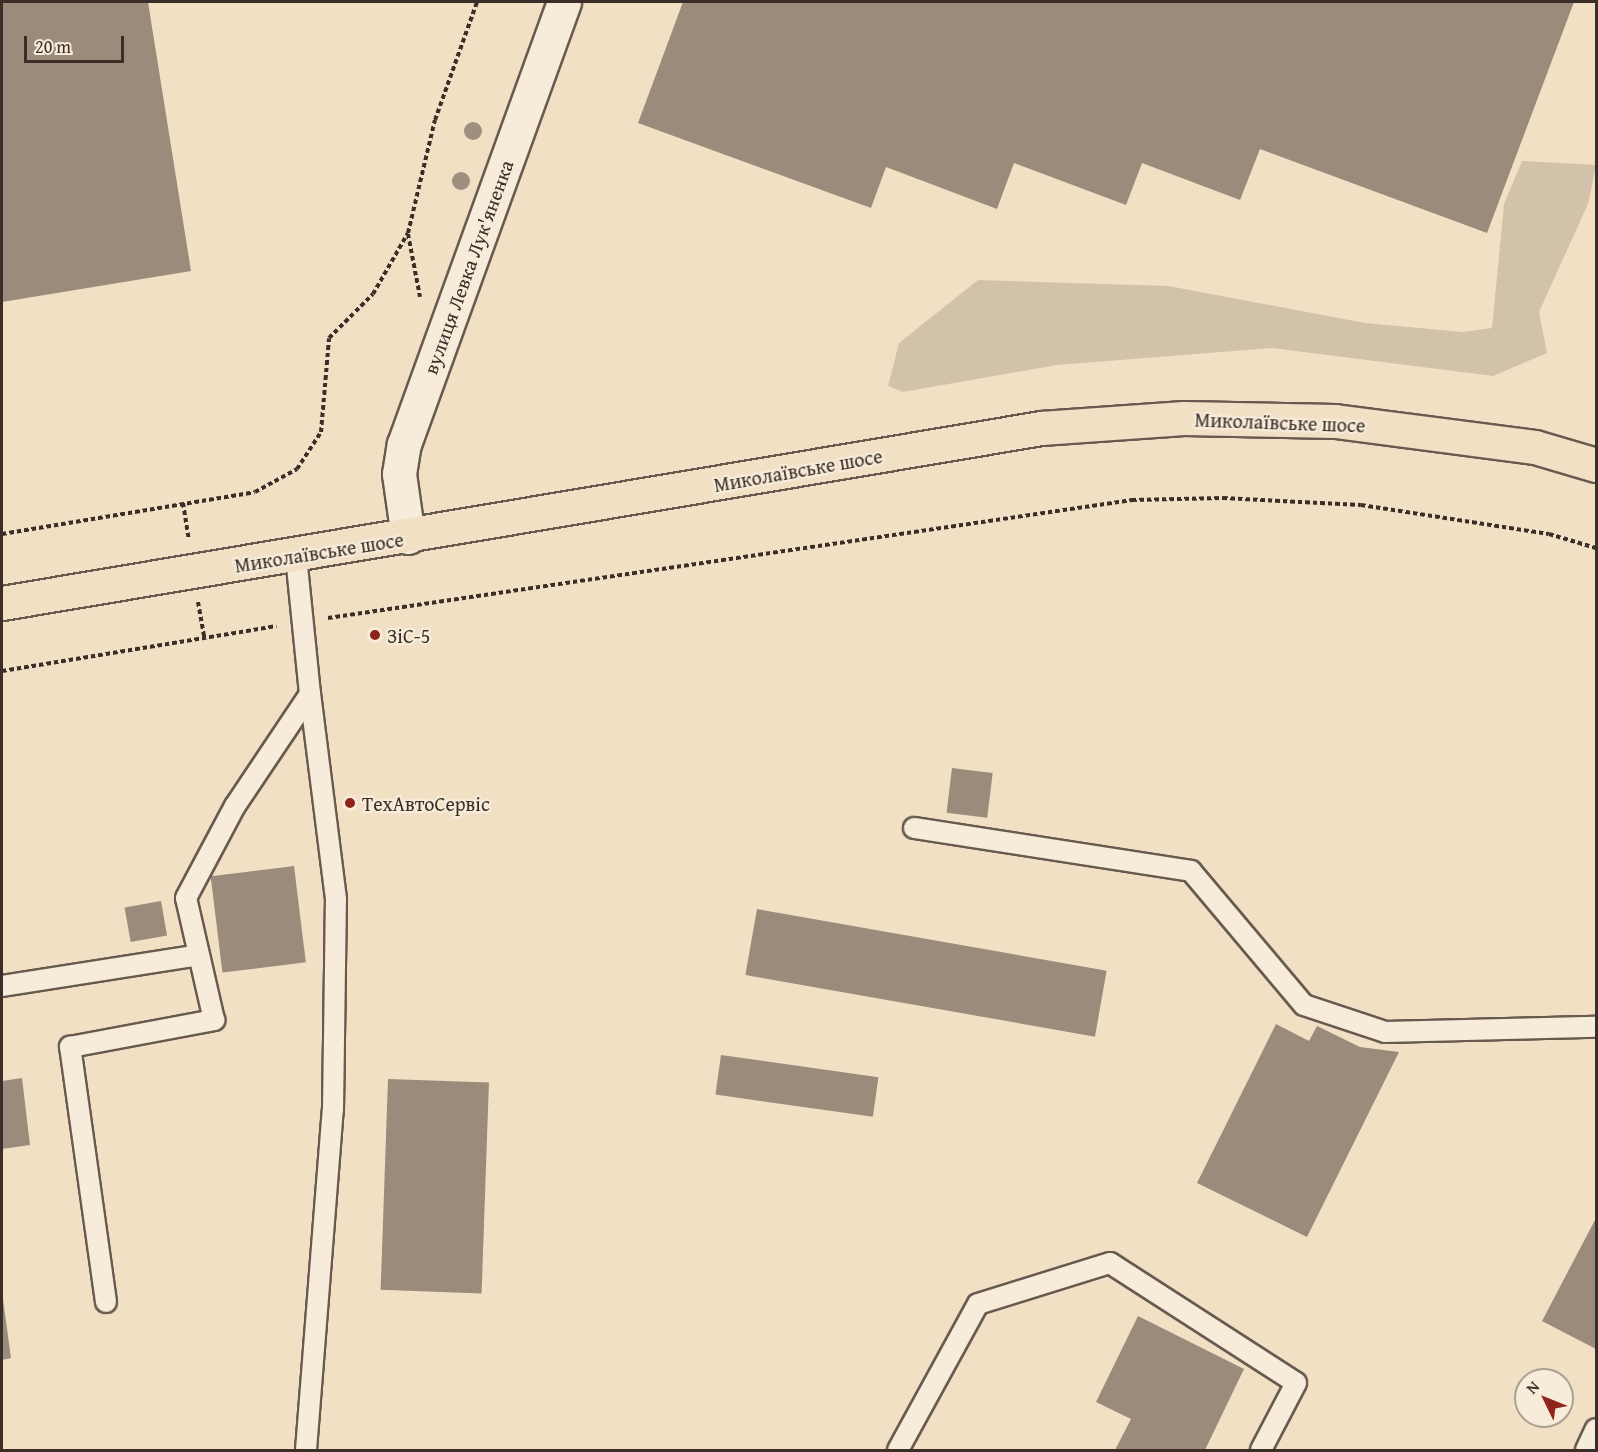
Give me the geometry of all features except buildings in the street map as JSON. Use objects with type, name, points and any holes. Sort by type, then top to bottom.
[{"type":"main road","name":"Миколаївське шосе","points":[[2,603],[296,556],[1041,428],[1184,418],[1335,421],[1535,447],[1596,465]]},
{"type":"main road","points":[[1535,447],[1596,440]]},
{"type":"street","name":"вулиця Левка Лук'яненка","points":[[408,537],[399,474],[402,454],[564,2]]},
{"type":"lane","points":[[296,556],[310,694],[336,899],[333,1110],[306,1450]]},
{"type":"lane","points":[[106,1302],[70,1047],[214,1020],[186,898],[235,806],[310,694]]},
{"type":"lane","points":[[914,828],[1191,871],[1304,1005],[1385,1032],[1596,1027]]},
{"type":"lane","points":[[2,987],[199,955]]},
{"type":"lane","points":[[898,1450],[978,1304],[1110,1263],[1296,1383],[1261,1450]]},
{"type":"lane","points":[[1586,1450],[1596,1429]]},
{"type":"path","points":[[2,534],[255,492],[297,470],[321,432],[329,338],[373,294],[408,233],[435,120],[477,2]]},
{"type":"path","points":[[408,233],[417,288],[428,317],[444,333]]},
{"type":"path","points":[[2,671],[302,622],[1132,500],[1223,498],[1361,505],[1549,534],[1596,549]]},
{"type":"shaded area","points":[[1522,161],[1596,165],[1588,204],[1539,312],[1547,353],[1493,376],[1272,348],[1057,365],[903,392],[888,386],[899,343],[978,280],[1169,286],[1365,323],[1463,332],[1492,328],[1504,204]]},
{"type":"place","name":"ЗіС-5","points":[[375,635]]},
{"type":"place","name":"ТехАвтоСервіс","points":[[350,803]]}]
